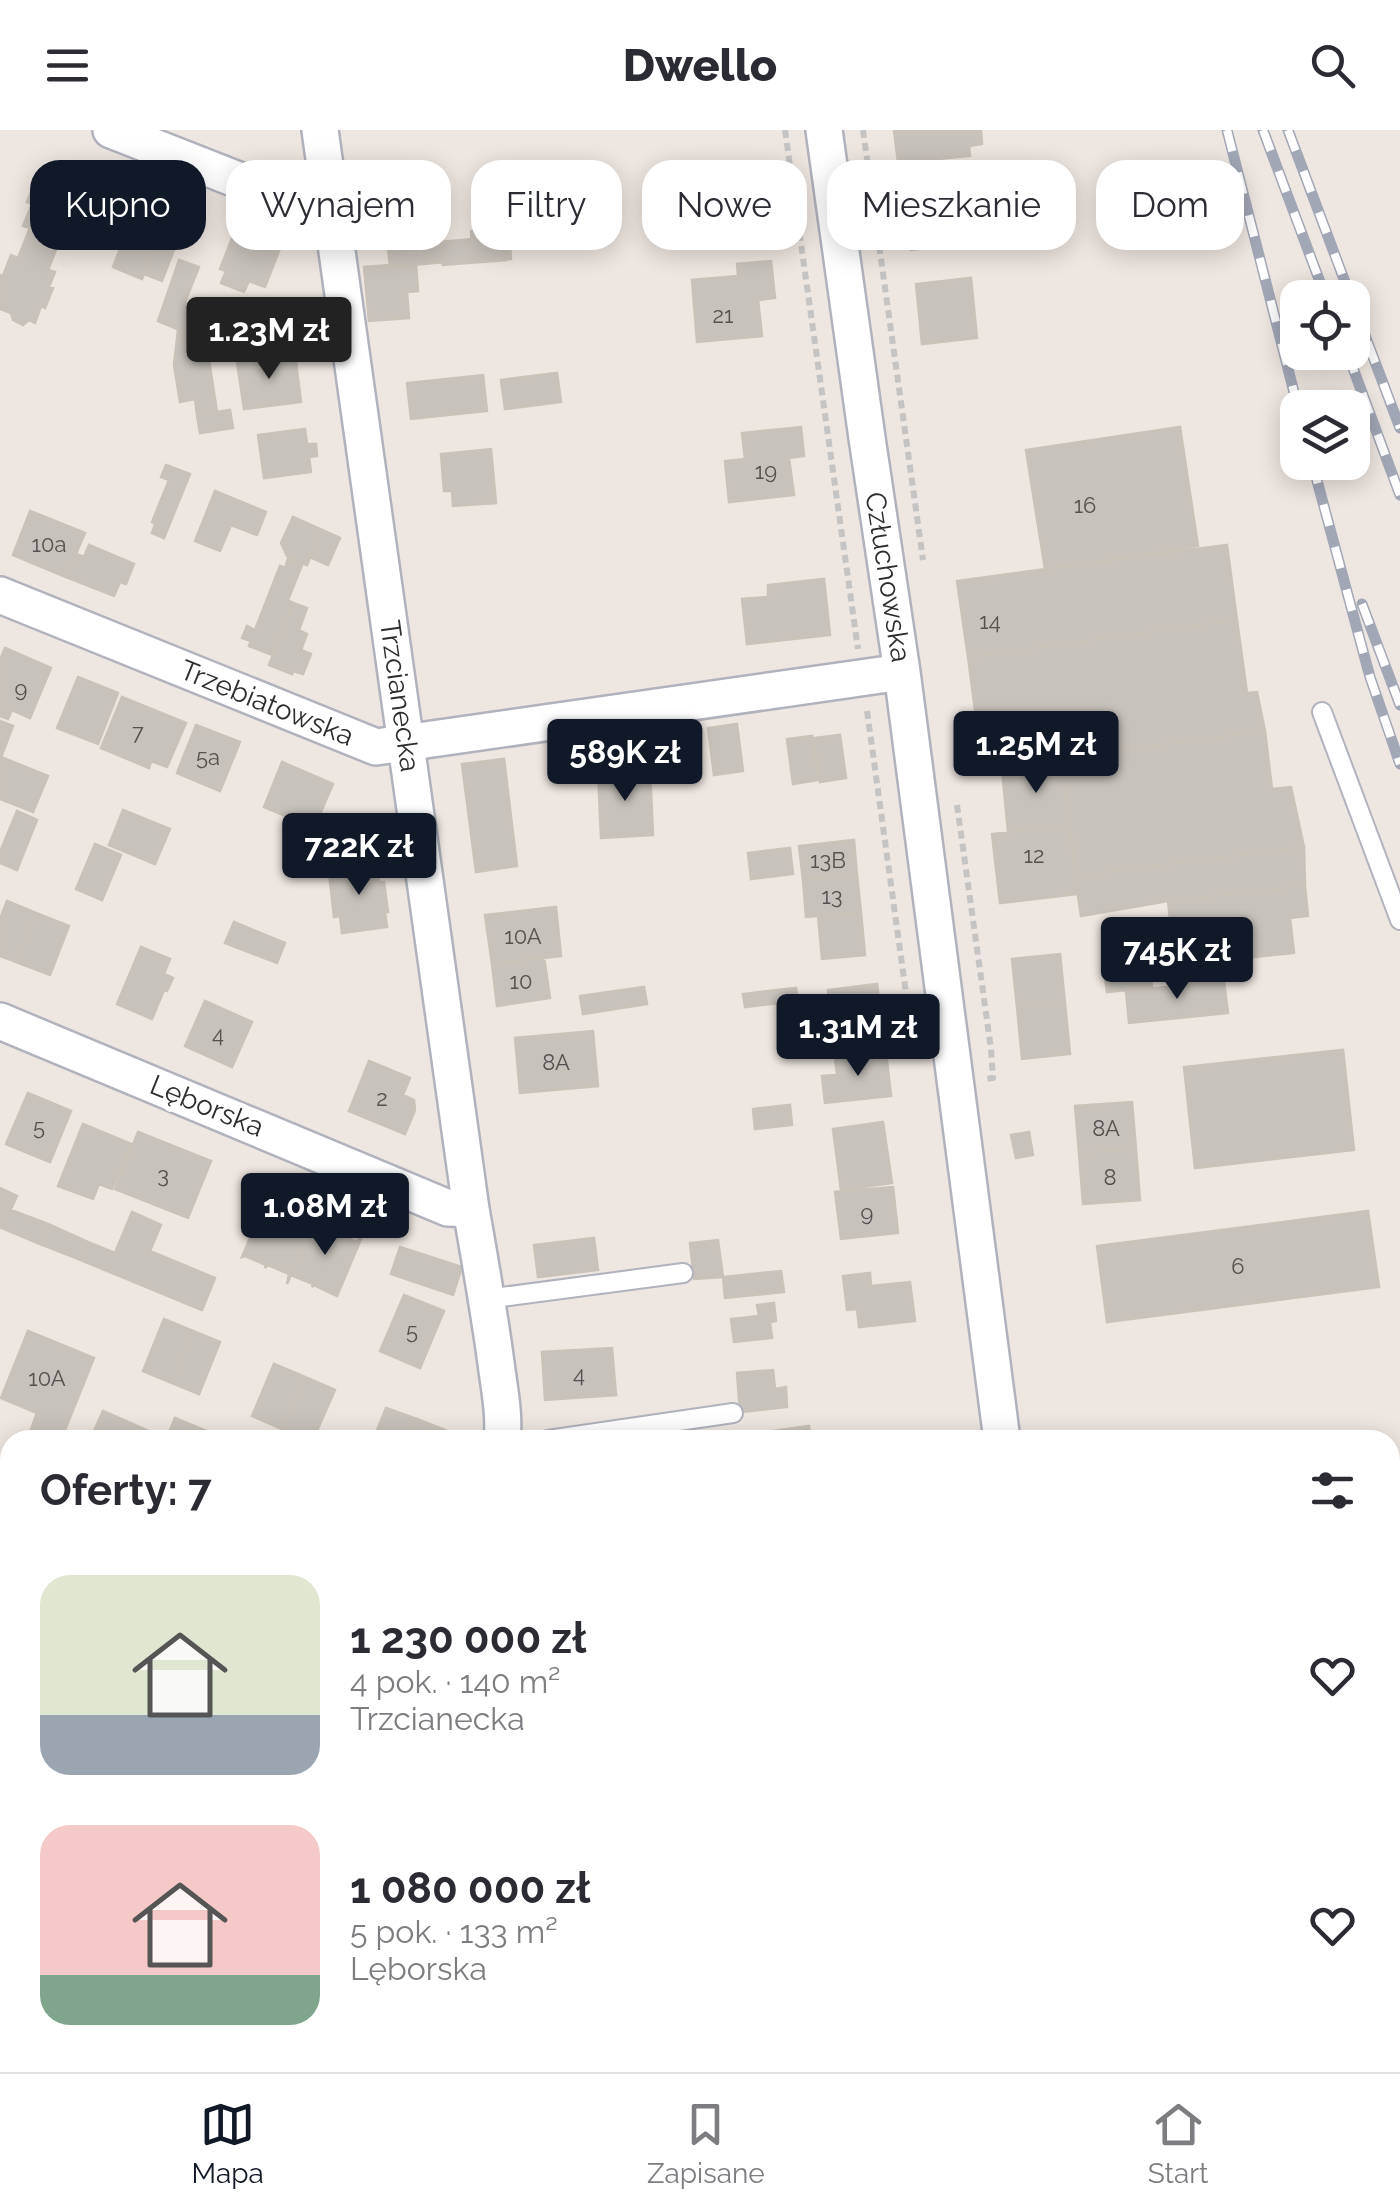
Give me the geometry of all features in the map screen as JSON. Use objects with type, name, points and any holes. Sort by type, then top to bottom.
[{"type":"street","points":[[111,130],[226,175]]},
{"type":"street","name":"Trzcianecka","points":[[320,130],[324,160]]},
{"type":"street","name":"Człuchowska","points":[[824,130],[902,672],[1001,1430]]},
{"type":"street","name":"Trzcianecka","points":[[337,250],[471,1209],[488,1299],[503,1430]]},
{"type":"street","name":"Trzebiatowska","points":[[0,595],[376,748],[902,672]]},
{"type":"street","name":"Lęborska","points":[[0,1020],[448,1208],[471,1209]]},
{"type":"lane","points":[[1322,712],[1400,920]]},
{"type":"lane","points":[[488,1299],[683,1274]]},
{"type":"lane","points":[[617,1430],[733,1413]]},
{"type":"path","points":[[785,130],[912,1032]]},
{"type":"building","points":[[894,130],[981,130],[982,144],[969,146],[970,156],[898,160]]},
{"type":"building","points":[[30,209],[30,228],[23,226]]},
{"type":"building","points":[[30,228],[30,250],[56,250],[48,270],[55,272],[49,287],[53,288],[45,308],[41,306],[35,323],[29,320],[23,325],[0,309],[0,275],[3,276],[11,255],[18,258]]},
{"type":"building","points":[[471,239],[471,250],[505,250],[506,260],[443,265],[442,250],[451,250],[451,241]]},
{"type":"building","points":[[120,250],[154,250],[142,279],[113,267]]},
{"type":"building","points":[[154,250],[174,250],[162,281],[144,274]]},
{"type":"building","points":[[227,250],[279,250],[265,287],[249,281],[244,292],[221,283],[226,271],[220,269]]},
{"type":"building","points":[[388,250],[443,250],[444,262],[390,267]]},
{"type":"building","points":[[472,250],[510,250],[511,259],[473,262]]},
{"type":"building","points":[[179,260],[199,267],[185,302],[188,307],[227,322],[218,346],[158,321]]},
{"type":"building","points":[[771,261],[775,298],[758,300],[762,336],[697,342],[692,280],[738,276],[737,264]]},
{"type":"building","points":[[416,263],[418,291],[407,292],[409,318],[369,321],[364,267]]},
{"type":"building","points":[[971,278],[977,338],[922,344],[916,284]]},
{"type":"building","points":[[178,330],[218,346],[209,360],[217,412],[197,415],[195,399],[180,402],[174,365]]},
{"type":"building","points":[[295,354],[301,402],[244,409],[237,362]]},
{"type":"building","points":[[557,373],[561,402],[505,409],[501,380]]},
{"type":"building","points":[[483,375],[487,411],[411,419],[407,383]]},
{"type":"building","points":[[230,410],[233,428],[200,433],[197,415]]},
{"type":"building","points":[[801,427],[804,456],[789,458],[794,495],[729,502],[725,461],[745,459],[742,433]]},
{"type":"building","points":[[1180,427],[1198,546],[1045,569],[1026,450]]},
{"type":"building","points":[[305,429],[307,444],[316,444],[317,456],[309,457],[311,472],[264,478],[258,435]]},
{"type":"building","points":[[491,449],[496,503],[453,506],[452,491],[444,491],[441,454]]},
{"type":"building","points":[[166,465],[190,474],[164,538],[152,533],[152,522],[169,480],[161,477]]},
{"type":"building","points":[[215,491],[266,512],[257,535],[231,525],[220,551],[195,541]]},
{"type":"building","points":[[30,511],[85,533],[66,577],[13,555]]},
{"type":"building","points":[[293,517],[322,530],[307,565],[287,556],[281,543]]},
{"type":"building","points":[[322,530],[340,538],[328,565],[310,557]]},
{"type":"building","points":[[89,545],[134,564],[126,584],[120,582],[114,596],[66,577],[77,554],[84,557]]},
{"type":"building","points":[[1227,545],[1237,620],[968,657],[957,581]]},
{"type":"building","points":[[288,559],[302,565],[288,600],[293,603],[272,655],[249,646],[251,641],[242,638],[247,626],[255,630],[280,566],[285,568]]},
{"type":"building","points":[[824,579],[830,635],[747,644],[742,599],[768,597],[768,585]]},
{"type":"building","points":[[293,603],[307,608],[299,630],[307,634],[301,650],[311,654],[303,674],[269,665]]},
{"type":"building","points":[[1237,620],[1247,693],[1257,692],[1265,731],[983,771],[968,657]]},
{"type":"building","points":[[5,648],[51,668],[30,718],[12,710],[8,719],[0,716],[0,660]]},
{"type":"building","points":[[78,677],[118,693],[98,744],[57,728]]},
{"type":"building","points":[[122,697],[186,723],[167,767],[151,761],[149,768],[101,748]]},
{"type":"building","points":[[0,721],[13,726],[0,760]]},
{"type":"building","points":[[737,724],[743,771],[714,775],[708,728]]},
{"type":"building","points":[[196,725],[240,742],[220,791],[177,773]]},
{"type":"building","points":[[1265,731],[1272,789],[1291,787],[1304,847],[1075,876],[1061,758]]},
{"type":"building","points":[[840,735],[846,778],[820,782],[814,738]]},
{"type":"building","points":[[812,736],[818,780],[793,784],[787,739]]},
{"type":"building","points":[[1,757],[48,776],[33,812],[0,799]]},
{"type":"building","points":[[1061,758],[1070,825],[1008,832],[1002,769]]},
{"type":"building","points":[[504,759],[517,866],[476,872],[462,764]]},
{"type":"building","points":[[282,762],[333,784],[314,828],[264,807]]},
{"type":"building","points":[[650,770],[653,835],[601,838],[598,772]]},
{"type":"building","points":[[123,810],[170,829],[155,864],[109,845]]},
{"type":"building","points":[[17,811],[37,820],[17,870],[0,863],[0,852]]},
{"type":"building","points":[[1070,825],[1078,894],[1000,903],[992,834]]},
{"type":"building","points":[[854,840],[857,875],[803,880],[799,846]]},
{"type":"building","points":[[95,844],[121,855],[102,900],[76,889]]},
{"type":"building","points":[[1304,847],[1305,886],[1168,901],[1081,916],[1075,876]]},
{"type":"building","points":[[790,848],[793,874],[751,879],[748,853]]},
{"type":"building","points":[[364,863],[365,868],[377,866],[379,882],[384,882],[387,927],[342,933],[340,916],[334,917],[329,873]]},
{"type":"building","points":[[857,875],[861,912],[806,917],[803,880]]},
{"type":"building","points":[[1305,886],[1308,916],[1290,918],[1294,953],[1222,960],[1224,981],[1177,987],[1168,901]]},
{"type":"building","points":[[7,901],[36,913],[16,962],[0,956],[0,919]]},
{"type":"building","points":[[556,907],[561,956],[492,964],[485,915]]},
{"type":"building","points":[[861,912],[865,955],[822,959],[818,916]]},
{"type":"building","points":[[36,913],[69,926],[50,975],[16,962]]},
{"type":"building","points":[[234,922],[285,943],[277,963],[225,943]]},
{"type":"building","points":[[141,947],[170,959],[164,974],[173,978],[152,1019],[117,1004]]},
{"type":"building","points":[[1060,954],[1065,1003],[1017,1007],[1012,959]]},
{"type":"building","points":[[544,957],[550,998],[497,1006],[492,964]]},
{"type":"building","points":[[1148,958],[1152,987],[1107,992],[1103,963]]},
{"type":"building","points":[[1224,981],[1228,1013],[1129,1023],[1126,991]]},
{"type":"building","points":[[877,984],[886,1052],[835,1058],[828,990]]},
{"type":"building","points":[[644,987],[647,1004],[583,1014],[580,996]]},
{"type":"building","points":[[796,988],[798,1001],[745,1007],[743,994]]},
{"type":"building","points":[[205,1001],[252,1022],[232,1067],[185,1046]]},
{"type":"building","points":[[1065,1003],[1070,1054],[1022,1059],[1017,1007]]},
{"type":"building","points":[[593,1031],[598,1086],[520,1093],[515,1038]]},
{"type":"building","points":[[1343,1050],[1354,1150],[1195,1168],[1184,1067]]},
{"type":"building","points":[[886,1052],[891,1096],[825,1103],[822,1076],[837,1075],[835,1058]]},
{"type":"building","points":[[369,1061],[410,1078],[403,1095],[414,1100],[415,1110],[405,1134],[349,1111]]},
{"type":"building","points":[[28,1093],[71,1111],[50,1162],[6,1144]]},
{"type":"building","points":[[1132,1102],[1136,1149],[1079,1153],[1075,1106]]},
{"type":"building","points":[[790,1105],[792,1125],[755,1129],[753,1109]]},
{"type":"building","points":[[883,1122],[892,1183],[841,1190],[833,1129]]},
{"type":"building","points":[[83,1124],[131,1144],[112,1189],[99,1184],[93,1199],[58,1186]]},
{"type":"building","points":[[138,1132],[211,1161],[188,1218],[115,1189]]},
{"type":"building","points":[[1029,1132],[1033,1155],[1016,1158],[1011,1135]]},
{"type":"building","points":[[1136,1149],[1140,1200],[1083,1204],[1079,1153]]},
{"type":"building","points":[[893,1187],[898,1233],[841,1239],[835,1192]]},
{"type":"building","points":[[0,1188],[17,1196],[2,1228],[0,1227]]},
{"type":"building","points":[[266,1199],[266,1205],[276,1210],[278,1205],[302,1214],[300,1219],[310,1223],[314,1218],[287,1284],[289,1274],[242,1257]]},
{"type":"building","points":[[11,1210],[48,1224],[40,1244],[2,1228]]},
{"type":"building","points":[[1368,1211],[1379,1287],[1107,1322],[1097,1246]]},
{"type":"building","points":[[132,1212],[161,1225],[150,1251],[215,1278],[202,1310],[83,1261],[90,1243],[115,1253]]},
{"type":"building","points":[[314,1218],[313,1225],[323,1228],[325,1224],[349,1234],[347,1238],[357,1242],[361,1239],[337,1296],[291,1275],[287,1284]]},
{"type":"building","points":[[48,1224],[90,1243],[83,1261],[40,1244]]},
{"type":"building","points":[[594,1238],[598,1270],[538,1277],[534,1245]]},
{"type":"building","points":[[718,1240],[723,1277],[694,1279],[690,1243]]},
{"type":"building","points":[[400,1247],[462,1267],[453,1295],[391,1274]]},
{"type":"building","points":[[781,1271],[784,1292],[725,1298],[723,1277]]},
{"type":"building","points":[[870,1273],[871,1286],[910,1282],[915,1321],[859,1327],[857,1309],[847,1310],[843,1276]]},
{"type":"building","points":[[404,1295],[444,1311],[420,1368],[380,1351]]},
{"type":"building","points":[[774,1303],[776,1321],[770,1322],[772,1338],[734,1342],[731,1319],[759,1316],[757,1305]]},
{"type":"building","points":[[164,1319],[193,1331],[172,1383],[143,1371]]},
{"type":"building","points":[[28,1331],[94,1358],[65,1430],[31,1430],[37,1413],[1,1398]]},
{"type":"building","points":[[193,1331],[220,1342],[199,1394],[172,1383]]},
{"type":"building","points":[[612,1348],[616,1395],[545,1400],[542,1352]]},
{"type":"building","points":[[274,1364],[305,1377],[282,1429],[252,1416]]},
{"type":"building","points":[[773,1370],[775,1389],[786,1387],[787,1407],[740,1412],[737,1373]]},
{"type":"building","points":[[305,1377],[335,1390],[317,1430],[282,1429]]},
{"type":"building","points":[[386,1408],[417,1419],[413,1430],[377,1430]]},
{"type":"building","points":[[103,1411],[146,1430],[94,1430]]},
{"type":"building","points":[[175,1418],[204,1430],[170,1430]]},
{"type":"building","points":[[417,1419],[445,1430],[413,1430]]},
{"type":"railway","points":[[1227,130],[1293,390]]},
{"type":"railway","points":[[1263,130],[1319,280]]},
{"type":"railway","points":[[1288,130],[1344,280]]},
{"type":"railway","points":[[1370,349],[1400,428]]},
{"type":"railway","points":[[1354,370],[1400,495]]},
{"type":"railway","points":[[1317,480],[1370,677],[1400,764]]},
{"type":"railway","points":[[1362,604],[1400,705]]}]
